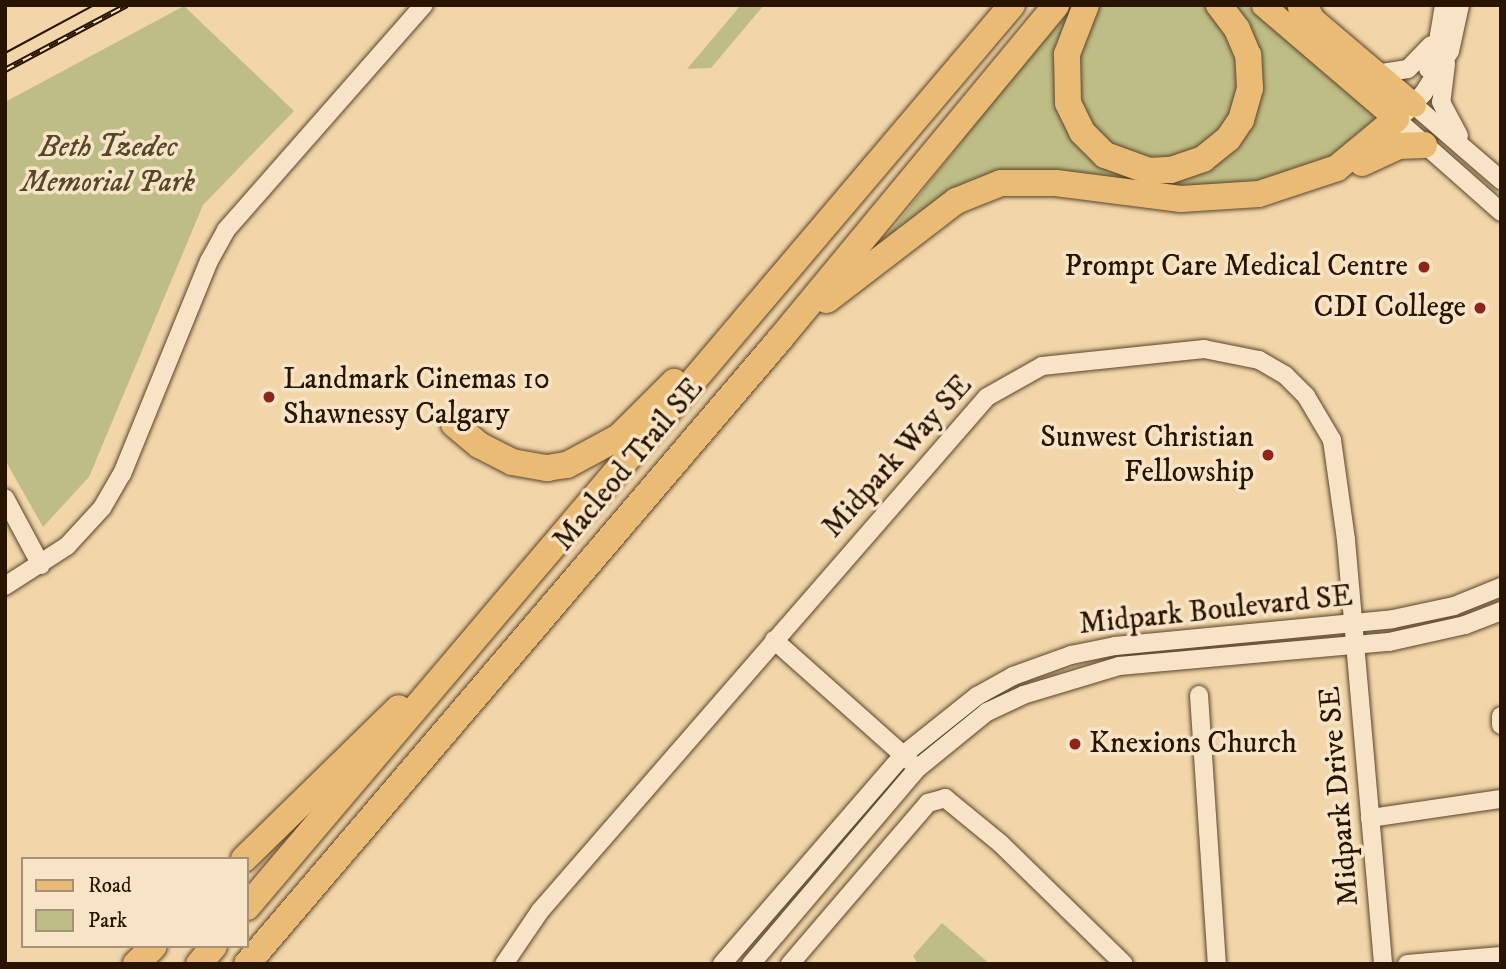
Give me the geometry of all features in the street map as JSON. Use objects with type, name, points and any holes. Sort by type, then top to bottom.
[{"type":"highway","name":"Macleod Trail SE","points":[[248,907],[782,281],[1012,5]]},
{"type":"highway","name":"Macleod Trail SE","points":[[247,964],[780,339],[1056,5]]},
{"type":"highway","points":[[1086,5],[1067,54],[1068,103],[1082,132],[1105,155],[1149,171],[1171,170],[1203,159],[1228,139],[1241,120],[1250,88],[1248,55],[1219,5]]},
{"type":"highway","points":[[1337,168],[1406,108]]},
{"type":"highway","points":[[780,339],[945,209],[1001,183],[1056,183],[1152,197],[1213,198],[1274,191],[1337,168],[1350,168],[1398,146],[1424,145]]},
{"type":"highway","points":[[454,424],[479,445],[512,462],[547,468],[579,462],[631,427],[755,297],[782,281]]},
{"type":"highway","points":[[246,857],[336,766],[485,629]]},
{"type":"highway","points":[[265,964],[356,834]]},
{"type":"highway","points":[[199,964],[212,948]]},
{"type":"main road","points":[[1262,5],[1406,108]]},
{"type":"main road","points":[[1304,9],[1376,74],[1406,108]]},
{"type":"street","points":[[8,584],[41,565],[79,535],[111,494],[226,230],[424,5]]},
{"type":"street","points":[[1406,108],[1427,72],[1439,38],[1444,5]]},
{"type":"street","points":[[1460,5],[1447,57],[1441,102],[1473,156]]},
{"type":"street","points":[[1376,74],[1413,66],[1439,38]]},
{"type":"street","points":[[1406,108],[1447,57]]},
{"type":"street","points":[[1406,108],[1424,145],[1501,212]]},
{"type":"street","points":[[1406,108],[1473,156],[1501,180]]},
{"type":"street","name":"Midpark Way SE","points":[[504,964],[540,911],[959,426],[997,389],[1021,374],[1060,362],[1204,349],[1243,355],[1273,368],[1295,384],[1317,411],[1335,452],[1353,624]]},
{"type":"street","points":[[5,498],[41,565]]},
{"type":"street","name":"Midpark Boulevard SE","points":[[722,964],[903,755],[977,696],[1013,676],[1071,655],[1147,642],[1353,624],[1424,613],[1501,587]]},
{"type":"street","name":"Midpark Boulevard SE","points":[[751,964],[918,768],[987,712],[1044,685],[1089,672],[1418,637],[1501,611]]},
{"type":"street","name":"Midpark Drive SE","points":[[1353,624],[1383,964]]},
{"type":"street","points":[[774,640],[918,768]]},
{"type":"street","points":[[1199,695],[1217,964]]},
{"type":"street","points":[[1501,716],[1501,725]]},
{"type":"street","points":[[790,964],[928,803],[945,798],[1000,844],[1124,964]]},
{"type":"street","points":[[1370,818],[1501,799]]},
{"type":"street","points":[[1407,964],[1501,956]]},
{"type":"green space","points":[[741,5],[764,5],[711,68],[687,69]]},
{"type":"green space","points":[[1069,5],[1078,5],[1080,136],[1167,175],[1248,114],[1228,5],[1246,5],[1297,47],[1372,111],[1374,127],[1324,161],[1266,182],[1192,189],[1049,175],[883,241]]},
{"type":"green space","points":[[1093,5],[1211,5],[1227,27],[1243,80],[1230,120],[1206,146],[1164,160],[1129,156],[1099,137],[1074,87],[1083,25]]},
{"type":"green space","name":"Beth Tzedec Memorial Park","points":[[184,6],[294,111],[203,205],[89,477],[43,527],[5,460],[5,102]]},
{"type":"green space","points":[[942,923],[990,964],[918,964],[913,956]]},
{"type":"tram line","points":[[5,53],[94,5]]},
{"type":"railway","points":[[5,70],[127,5]]},
{"type":"place","name":"Prompt Care Medical Centre","points":[[1424,267]]},
{"type":"place","name":"CDI College","points":[[1480,308]]},
{"type":"place","name":"Landmark Cinemas 10 Shawnessy Calgary","points":[[269,397]]},
{"type":"place","name":"Sunwest Christian Fellowship","points":[[1268,455]]},
{"type":"place","name":"Knexions Church","points":[[1075,744]]}]
